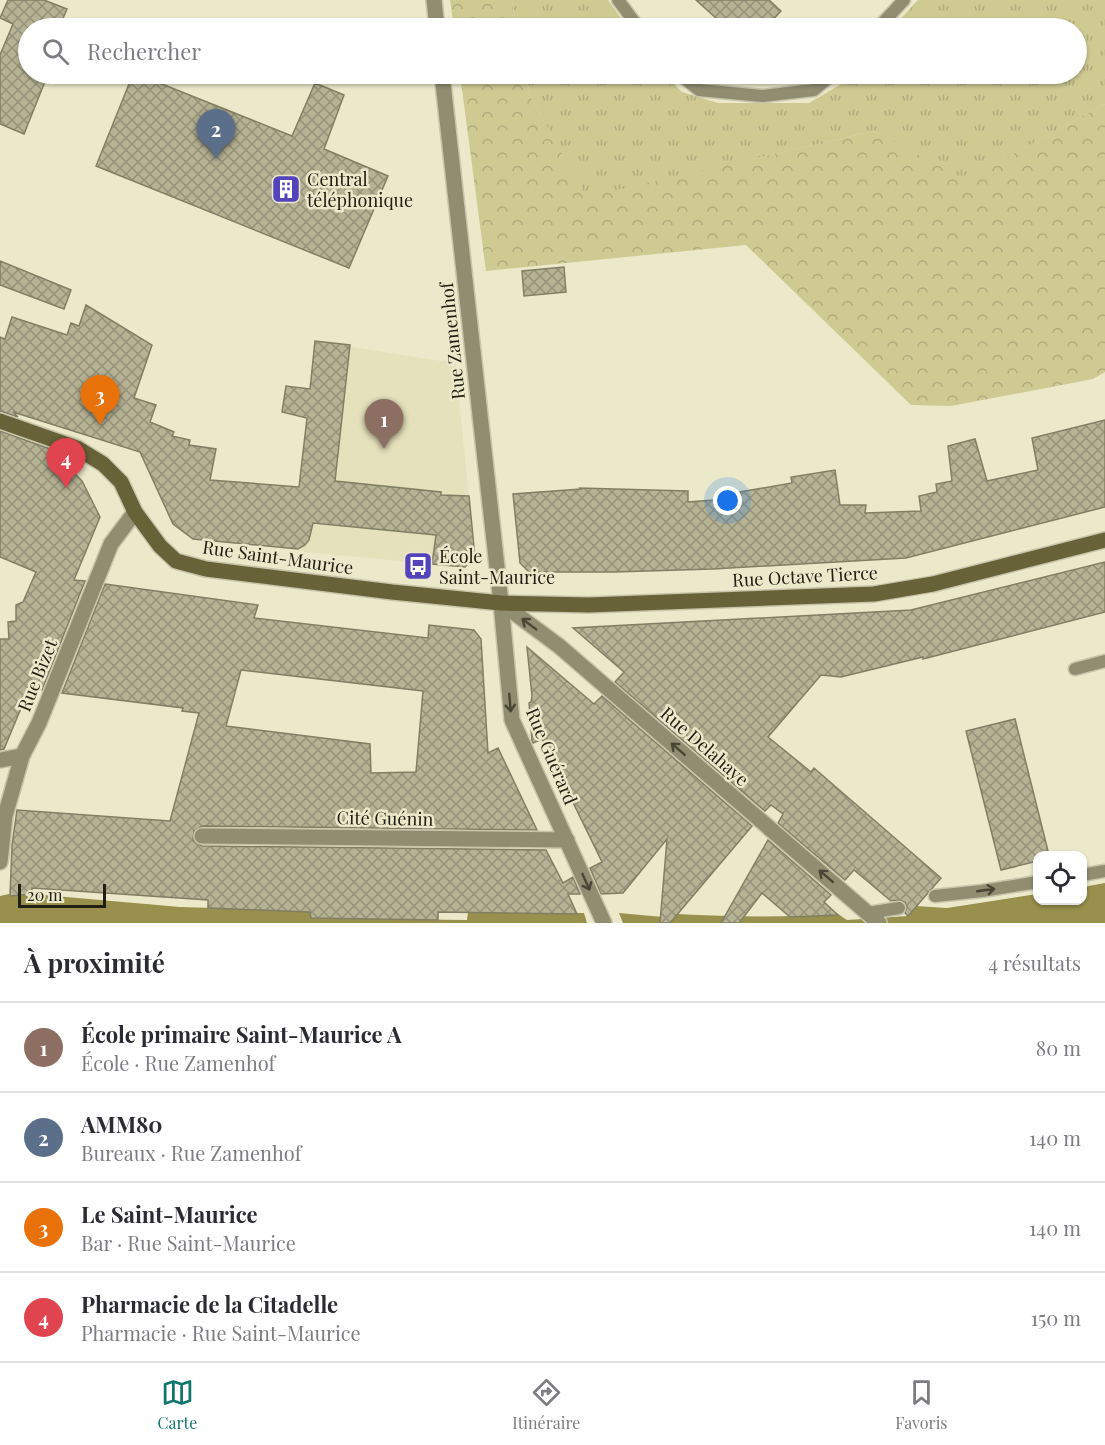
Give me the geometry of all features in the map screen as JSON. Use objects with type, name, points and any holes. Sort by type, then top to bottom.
[{"type":"street","points":[[434,0],[436,18]]},
{"type":"street","name":"Rue Zamenhof","points":[[443,84],[501,603]]},
{"type":"street","name":"Rue Saint-Maurice","points":[[0,421],[77,448],[103,464],[121,482],[135,512],[160,546],[176,561],[206,569],[501,603]]},
{"type":"street","name":"Rue Bizet","points":[[0,862],[5,816],[22,756],[39,723],[111,544],[135,512]]},
{"type":"street","name":"Rue Octave Tierce","points":[[501,603],[590,605],[874,594],[933,584],[1105,540]]},
{"type":"street","name":"Rue Guérard","points":[[501,603],[512,720],[602,919]]},
{"type":"street","name":"Rue Delahaye","points":[[501,603],[559,646],[873,917]]},
{"type":"street","points":[[0,760],[22,756]]},
{"type":"street","name":"Cité Guénin","points":[[202,836],[567,840]]},
{"type":"lane","points":[[618,0],[632,18]]},
{"type":"lane","points":[[887,18],[904,0]]},
{"type":"lane","points":[[692,84],[699,90],[762,96],[814,90],[821,84]]},
{"type":"lane","points":[[1075,669],[1105,661]]},
{"type":"lane","points":[[1087,873],[1105,871]]},
{"type":"lane","points":[[935,896],[1033,883]]},
{"type":"lane","points":[[873,917],[899,908]]},
{"type":"shaded area","points":[[315,341],[441,361],[455,359],[475,557],[465,567],[304,552],[300,548],[256,545],[260,484],[299,488]]},
{"type":"shaded area","points":[[1105,883],[1105,923],[623,923],[619,913],[674,918],[677,914],[794,916],[832,915],[835,912],[847,920],[908,916],[916,906],[947,908],[1033,895],[1033,905],[1087,905],[1087,886]]},
{"type":"shaded area","points":[[9,894],[10,896],[32,894],[180,907],[310,911],[311,918],[467,920],[468,912],[584,913],[587,923],[0,923],[0,896]]},
{"type":"green space","points":[[450,0],[512,0],[515,18],[453,18]]},
{"type":"green space","points":[[512,0],[608,0],[621,18],[515,18]]},
{"type":"green space","points":[[918,0],[1105,0],[1105,104],[964,181],[874,131],[586,198],[530,96],[528,84],[674,84],[682,92],[718,103],[809,103],[841,84],[1087,84],[1087,18],[901,18]]},
{"type":"green space","points":[[461,84],[528,84],[530,96],[586,197],[874,131],[965,180],[1105,104],[1105,372],[1093,379],[951,406],[911,405],[746,245],[486,271]]},
{"type":"building","points":[[8,0],[44,0],[67,9],[63,18],[18,18],[18,84],[44,84],[24,134],[0,124],[0,55],[13,24],[0,18]]},
{"type":"building","points":[[696,0],[769,0],[781,11],[774,18],[716,18]]},
{"type":"building","name":"Central téléphonique","points":[[129,84],[162,84],[292,136],[315,84],[317,84],[344,95],[324,149],[388,176],[349,268],[96,166]]},
{"type":"building","points":[[0,261],[71,290],[64,309],[0,285]]},
{"type":"building","points":[[564,267],[566,292],[524,296],[522,271]]},
{"type":"building","points":[[86,305],[152,345],[134,398],[156,405],[150,422],[174,432],[172,436],[190,440],[189,445],[216,449],[210,480],[299,487],[307,418],[282,412],[286,386],[310,389],[315,341],[350,345],[335,481],[441,492],[441,495],[469,496],[475,557],[465,567],[432,564],[436,535],[313,523],[309,540],[298,549],[193,539],[173,524],[140,452],[13,412],[18,417],[0,411],[0,337],[5,339],[12,317],[67,335],[71,323],[79,326]]},
{"type":"building","points":[[1105,420],[1105,507],[906,558],[614,572],[529,572],[520,563],[513,494],[580,488],[688,491],[688,502],[740,498],[740,492],[792,483],[791,477],[835,470],[840,505],[866,505],[865,513],[921,511],[919,496],[937,492],[936,484],[952,481],[948,446],[975,439],[987,481],[1038,470],[1032,438]]},
{"type":"building","points":[[0,431],[50,449],[82,481],[100,517],[74,580],[85,581],[42,690],[29,689],[4,749],[0,750],[0,639],[9,639],[8,622],[16,621],[16,605],[23,602],[36,572],[0,557]]},
{"type":"building","points":[[1105,562],[1105,612],[923,659],[923,657],[841,677],[821,675],[768,737],[811,772],[814,768],[941,878],[908,916],[905,913],[907,907],[905,902],[891,901],[854,870],[845,880],[778,823],[783,814],[771,805],[765,811],[615,682],[624,672],[573,628],[911,610]]},
{"type":"building","points":[[105,584],[258,605],[254,618],[428,638],[429,625],[474,630],[481,639],[488,753],[498,748],[537,830],[202,826],[194,831],[193,840],[202,846],[546,850],[563,883],[573,877],[580,894],[568,894],[577,914],[438,912],[438,920],[311,918],[310,912],[208,908],[208,900],[32,888],[32,894],[10,896],[12,845],[17,810],[170,821],[199,713],[182,711],[183,708],[62,693]],"holes":[[[241,670],[423,691],[416,772],[371,773],[370,744],[226,726]]]},
{"type":"building","points":[[527,647],[594,704],[602,696],[752,826],[670,923],[660,923],[667,839],[623,893],[601,894],[590,868],[602,862],[542,739],[533,743],[532,741],[529,703],[532,696]]},
{"type":"building","points":[[1015,719],[1048,851],[1033,851],[1033,862],[1001,870],[966,731]]},
{"type":"building","points":[[768,840],[831,895],[824,902],[838,915],[790,917],[762,893],[739,923],[721,923]]},
{"type":"place","name":"AMM80","points":[[216,159]]},
{"type":"place","name":"Central téléphonique","points":[[286,189]]},
{"type":"place","name":"Le Saint-Maurice","points":[[100,425]]},
{"type":"place","name":"École primaire Saint-Maurice A","points":[[384,449]]},
{"type":"place","name":"Pharmacie de la Citadelle","points":[[66,488]]},
{"type":"place","name":"École Saint-Maurice","points":[[418,566]]}]
